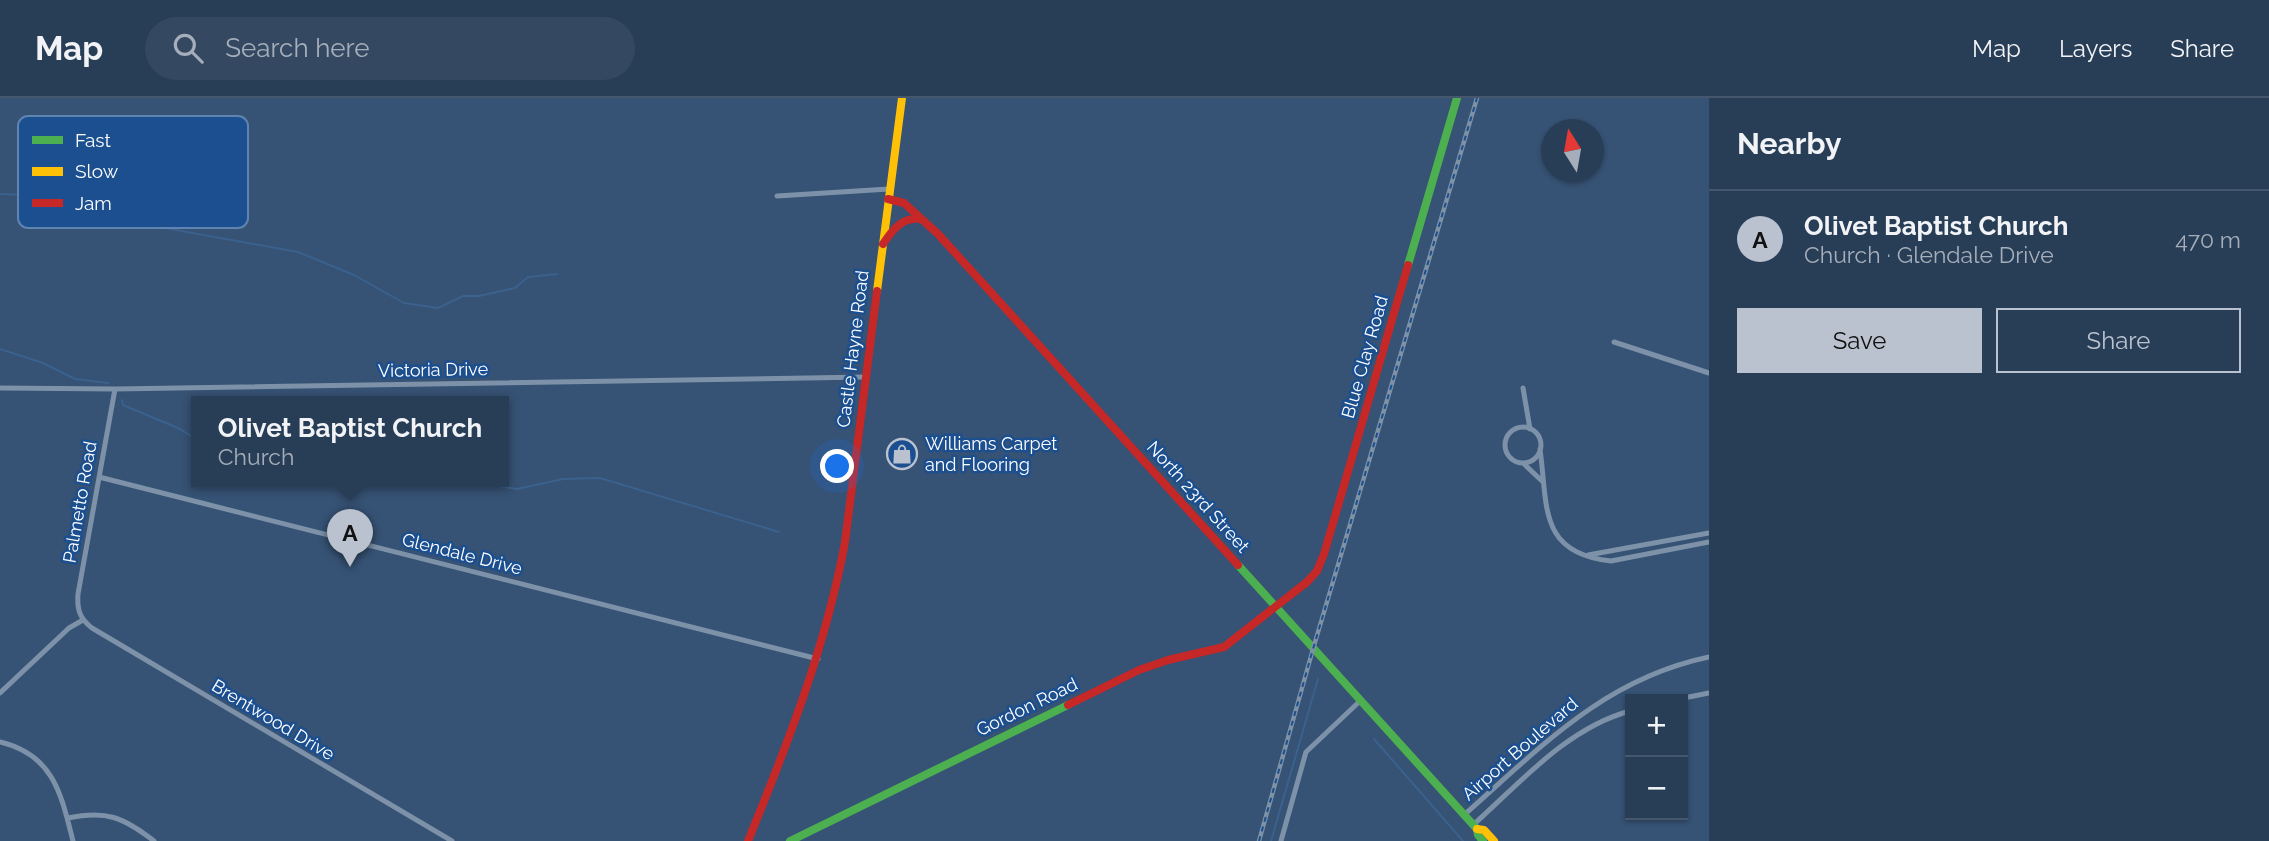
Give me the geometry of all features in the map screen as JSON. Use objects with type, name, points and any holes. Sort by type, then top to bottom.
[{"type":"main road","name":"Castle Hayne Road","points":[[748,841],[818,659],[840,575],[902,98]]},
{"type":"main road","name":"Blue Clay Road","points":[[1276,606],[1312,577],[1324,554],[1457,98]]},
{"type":"main road","name":"North 23rd Street","points":[[888,199],[904,203],[928,223],[1475,827],[1483,841]]},
{"type":"main road","points":[[881,246],[894,228],[906,219],[920,218],[928,223]]},
{"type":"main road","name":"Gordon Road","points":[[790,841],[1139,670],[1168,660],[1221,649],[1276,606]]},
{"type":"main road","name":"North 23rd Street","points":[[1475,827],[1484,830],[1494,841]]},
{"type":"street","points":[[777,196],[890,189]]},
{"type":"street","points":[[1614,342],[1709,373]]},
{"type":"street","name":"Victoria Drive","points":[[0,388],[115,389],[866,377]]},
{"type":"street","points":[[1523,388],[1530,429],[1539,438],[1542,481],[1553,529],[1563,544],[1574,552],[1611,561],[1709,542]]},
{"type":"street","name":"Palmetto Road","points":[[83,620],[78,609],[78,594],[115,389]]},
{"type":"street","points":[[1530,429],[1518,428],[1506,439],[1508,456],[1522,463],[1542,481]]},
{"type":"street","points":[[1522,463],[1534,460],[1540,449]]},
{"type":"street","name":"Glendale Drive","points":[[99,477],[818,659]]},
{"type":"street","points":[[1586,556],[1709,533]]},
{"type":"street","points":[[0,692],[69,628],[83,620]]},
{"type":"street","name":"Brentwood Drive","points":[[83,620],[452,841]]},
{"type":"street","name":"Airport Boulevard","points":[[1464,815],[1562,728],[1604,698],[1651,675],[1709,657]]},
{"type":"street","points":[[1688,697],[1709,693]]},
{"type":"street","points":[[1281,841],[1306,752],[1360,701]]},
{"type":"street","name":"Airport Boulevard","points":[[1475,827],[1567,742],[1595,724],[1625,713]]},
{"type":"street","points":[[0,743],[27,751],[52,776],[61,794],[74,841]]},
{"type":"street","points":[[68,818],[89,813],[101,814],[126,822],[154,841]]},
{"type":"waterway","points":[[0,194],[18,195]]},
{"type":"waterway","points":[[165,228],[298,252],[354,275],[404,303],[438,308],[463,296],[479,296],[515,288],[528,277],[557,274]]},
{"type":"waterway","points":[[0,349],[43,363],[75,379],[108,383]]},
{"type":"waterway","points":[[122,400],[123,405],[191,436]]},
{"type":"waterway","points":[[505,487],[517,489],[563,479],[600,478],[779,532]]},
{"type":"waterway","points":[[1271,841],[1318,679]]},
{"type":"waterway","points":[[1374,739],[1463,841]]},
{"type":"railway","points":[[1259,841],[1313,649],[1477,98]]},
{"type":"traffic: fast","points":[[1408,265],[1457,98]]},
{"type":"traffic: fast","points":[[1238,565],[1477,829],[1483,841]]},
{"type":"traffic: fast","points":[[790,841],[1068,705]]},
{"type":"traffic: slow","points":[[877,291],[902,98]]},
{"type":"traffic: slow","points":[[1477,829],[1484,830],[1494,841]]},
{"type":"traffic: jam","points":[[888,199],[904,203],[938,234],[1238,565]]},
{"type":"traffic: jam","points":[[883,244],[890,233],[903,222],[921,219]]},
{"type":"traffic: jam","points":[[1068,705],[1139,670],[1224,647],[1307,582],[1317,571],[1408,265]]},
{"type":"traffic: jam","points":[[748,841],[804,694],[837,581],[845,542],[877,291]]},
{"type":"place","name":"Williams Carpet and Flooring","points":[[902,454]]},
{"type":"place","name":"Olivet Baptist Church","points":[[350,567]]}]
